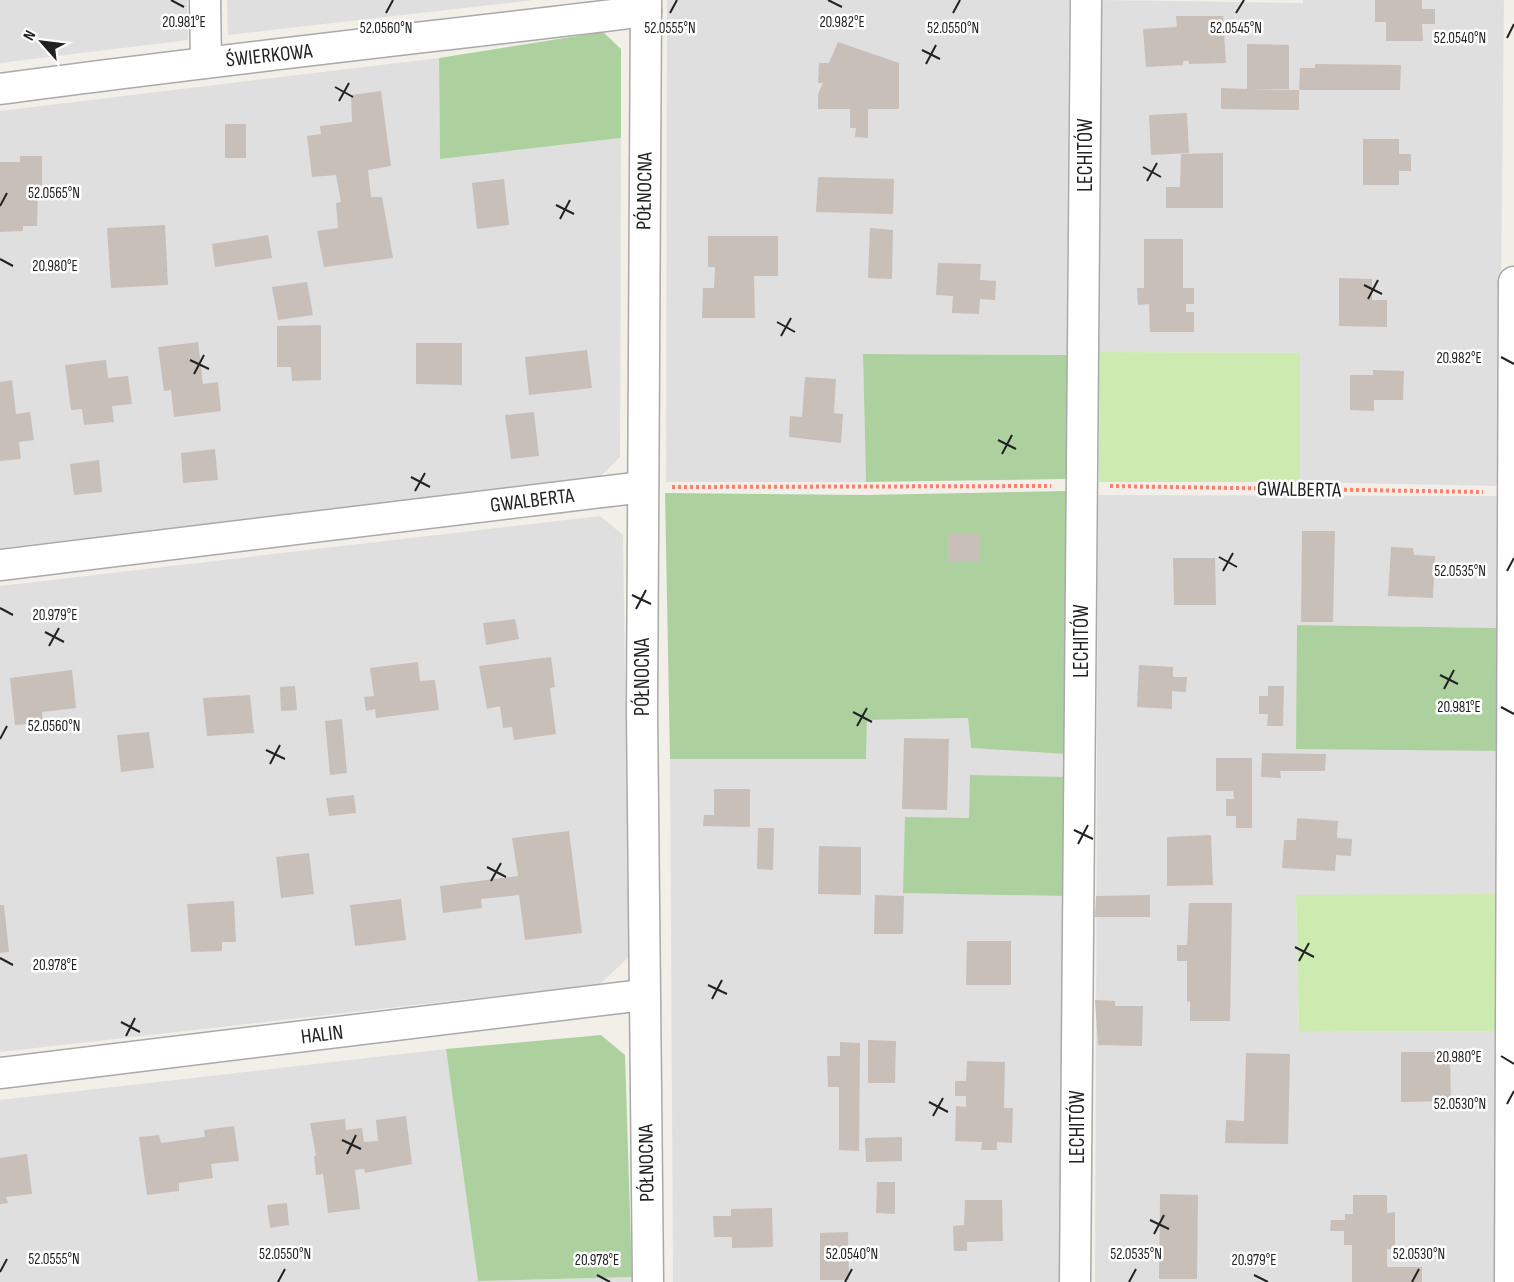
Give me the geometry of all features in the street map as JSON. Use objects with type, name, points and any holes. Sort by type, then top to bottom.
[{"type":"street","points":[[205,0],[206,61]]},
{"type":"street","name":"LECHITÓW","points":[[1075,1282],[1086,0]]},
{"type":"street","name":"ŚWIERKOWA","points":[[0,89],[206,61],[401,42],[646,6]]},
{"type":"street","name":"PÓŁNOCNA","points":[[646,6],[643,487],[644,995],[648,1282]]},
{"type":"street","points":[[1510,1282],[1514,282]]},
{"type":"street","name":"GWALBERTA","points":[[0,565],[643,487]]},
{"type":"street","name":"HALIN","points":[[0,1073],[644,995]]},
{"type":"path","points":[[643,487],[1055,486]]},
{"type":"path","name":"GWALBERTA","points":[[1098,486],[1488,492]]},
{"type":"shaded area","points":[[0,0],[187,0],[188,40],[0,63]]},
{"type":"shaded area","points":[[227,0],[535,0],[228,35]]},
{"type":"shaded area","points":[[667,0],[1069,0],[1067,355],[863,354],[866,482],[666,482]]},
{"type":"shaded area","points":[[1100,0],[1303,3],[1303,0],[1504,0],[1499,486],[1300,482],[1300,353],[1099,352]]},
{"type":"shaded area","points":[[439,58],[440,159],[621,138],[620,457],[597,480],[0,548],[0,111]]},
{"type":"shaded area","points":[[1098,495],[1498,496],[1499,628],[1297,625],[1501,751],[1499,894],[1296,896],[1299,1032],[1495,1031],[1494,1282],[1095,1282]]},
{"type":"shaded area","points":[[600,516],[623,535],[629,957],[600,984],[0,1052],[0,586]]},
{"type":"shaded area","points":[[968,718],[971,748],[1065,754],[1067,777],[969,818],[903,892],[1065,896],[1063,1282],[673,1282],[670,759],[866,759],[867,720]]},
{"type":"shaded area","points":[[446,1049],[478,1281],[632,1277],[632,1282],[0,1282],[0,1100]]},
{"type":"green space","points":[[603,32],[621,49],[621,138],[440,159],[439,58]]},
{"type":"green space","points":[[1099,352],[1300,353],[1300,482],[1099,482]]},
{"type":"green space","points":[[863,354],[1067,355],[1067,479],[866,482]]},
{"type":"green space","points":[[1067,491],[1065,754],[971,748],[968,718],[867,720],[866,759],[670,759],[665,493],[866,495]]},
{"type":"green space","points":[[1297,625],[1499,628],[1501,751],[1296,749]]},
{"type":"green space","points":[[970,775],[1067,777],[1065,896],[903,893],[905,817],[969,818]]},
{"type":"green space","points":[[1499,894],[1495,1031],[1299,1032],[1296,895]]},
{"type":"green space","points":[[601,1035],[625,1055],[632,1277],[478,1281],[446,1049]]},
{"type":"building","points":[[1375,0],[1422,0],[1422,9],[1435,9],[1435,24],[1422,24],[1423,41],[1386,41],[1386,22],[1375,22]]},
{"type":"building","points":[[1176,16],[1223,16],[1226,63],[1189,64],[1189,61],[1183,61],[1183,65],[1146,67],[1143,29],[1177,27]]},
{"type":"building","points":[[838,42],[899,63],[899,109],[868,109],[868,138],[855,137],[856,128],[850,128],[850,109],[818,109],[818,94],[823,83],[818,83],[819,63],[829,63]]},
{"type":"building","points":[[1247,44],[1289,45],[1289,89],[1250,89],[1299,90],[1299,110],[1221,109],[1221,88],[1247,89]]},
{"type":"building","points":[[1315,64],[1401,65],[1400,90],[1299,90],[1300,68],[1315,68]]},
{"type":"building","points":[[381,91],[391,166],[368,170],[371,197],[382,197],[393,258],[324,267],[317,231],[338,228],[336,203],[341,202],[336,175],[312,177],[307,136],[321,134],[320,126],[352,122],[351,95]]},
{"type":"building","points":[[1187,113],[1189,153],[1151,155],[1149,115]]},
{"type":"building","points":[[225,124],[246,124],[246,158],[225,158]]},
{"type":"building","points":[[1363,139],[1399,139],[1399,154],[1411,154],[1411,171],[1399,171],[1399,185],[1363,185]]},
{"type":"building","points":[[1223,153],[1223,208],[1166,208],[1166,187],[1180,187],[1181,154]]},
{"type":"building","points":[[20,156],[42,156],[42,185],[38,186],[37,226],[23,226],[23,231],[0,232],[0,162],[20,162]]},
{"type":"building","points":[[818,177],[894,179],[893,214],[816,212]]},
{"type":"building","points":[[504,179],[509,225],[477,229],[472,183]]},
{"type":"building","points":[[165,225],[168,285],[111,288],[107,228]]},
{"type":"building","points":[[870,228],[893,230],[892,279],[868,278]]},
{"type":"building","points":[[268,235],[272,258],[215,267],[212,244]]},
{"type":"building","points":[[708,236],[778,236],[778,276],[754,276],[755,318],[702,318],[703,288],[714,288],[715,267],[708,267]]},
{"type":"building","points":[[1144,239],[1183,239],[1183,288],[1194,288],[1194,304],[1186,304],[1186,312],[1194,312],[1194,332],[1150,332],[1149,304],[1138,305],[1137,288],[1144,288]]},
{"type":"building","points":[[938,263],[981,264],[980,280],[996,281],[995,300],[980,299],[979,314],[952,313],[953,296],[936,295]]},
{"type":"building","points":[[1339,278],[1372,279],[1372,300],[1387,300],[1387,327],[1339,326]]},
{"type":"building","points":[[307,282],[313,315],[278,320],[272,287]]},
{"type":"building","points":[[321,325],[321,380],[292,381],[291,367],[277,367],[277,326]]},
{"type":"building","points":[[198,342],[203,384],[218,382],[221,411],[174,417],[171,390],[164,391],[158,347]]},
{"type":"building","points":[[416,343],[462,343],[462,385],[416,384]]},
{"type":"building","points":[[587,350],[592,388],[529,395],[525,357]]},
{"type":"building","points":[[106,360],[108,378],[128,376],[132,404],[112,406],[114,422],[84,425],[82,409],[71,410],[65,365]]},
{"type":"building","points":[[1373,370],[1404,371],[1403,400],[1374,400],[1374,411],[1350,410],[1350,375],[1373,375]]},
{"type":"building","points":[[805,377],[836,379],[834,413],[843,414],[841,443],[789,437],[790,416],[802,417]]},
{"type":"building","points":[[12,380],[16,414],[30,412],[34,440],[19,442],[21,459],[0,461],[0,382]]},
{"type":"building","points":[[534,412],[539,456],[511,459],[505,415]]},
{"type":"building","points":[[215,449],[218,480],[183,483],[181,453]]},
{"type":"building","points":[[99,460],[102,492],[74,495],[70,464]]},
{"type":"building","points":[[1302,531],[1335,531],[1333,622],[1301,622]]},
{"type":"building","points":[[947,534],[980,534],[980,562],[947,562]]},
{"type":"building","points":[[1391,547],[1413,548],[1414,555],[1435,556],[1433,598],[1388,596]]},
{"type":"building","points":[[1173,558],[1215,558],[1216,605],[1174,605]]},
{"type":"building","points":[[515,619],[519,639],[486,645],[483,623]]},
{"type":"building","points":[[551,657],[555,687],[550,688],[556,734],[514,740],[512,727],[503,728],[500,706],[487,709],[479,666]]},
{"type":"building","points":[[418,662],[420,681],[435,680],[439,710],[376,718],[375,709],[366,711],[364,697],[374,696],[370,668]]},
{"type":"building","points":[[1139,665],[1173,667],[1173,677],[1187,677],[1186,692],[1172,691],[1172,709],[1137,707]]},
{"type":"building","points":[[72,670],[76,708],[42,712],[43,723],[15,725],[10,678]]},
{"type":"building","points":[[295,686],[297,710],[281,711],[280,687]]},
{"type":"building","points":[[1268,686],[1284,686],[1283,726],[1267,726],[1268,714],[1259,714],[1259,696],[1268,696]]},
{"type":"building","points":[[250,695],[254,733],[207,736],[203,698]]},
{"type":"building","points":[[342,719],[347,773],[330,775],[325,721]]},
{"type":"building","points":[[149,732],[154,768],[121,772],[117,735]]},
{"type":"building","points":[[904,738],[949,739],[947,810],[902,809]]},
{"type":"building","points":[[1262,753],[1326,754],[1325,771],[1280,771],[1281,778],[1261,777]]},
{"type":"building","points":[[1216,758],[1252,758],[1252,828],[1236,828],[1236,816],[1226,816],[1226,799],[1234,799],[1233,791],[1216,791]]},
{"type":"building","points":[[714,789],[750,789],[750,827],[703,826],[704,815],[714,815]]},
{"type":"building","points":[[354,795],[356,813],[329,816],[326,798]]},
{"type":"building","points":[[1297,818],[1338,821],[1337,838],[1352,839],[1351,856],[1336,855],[1335,871],[1282,868],[1284,840],[1296,840]]},
{"type":"building","points":[[758,828],[774,828],[773,870],[757,869]]},
{"type":"building","points":[[569,831],[582,933],[525,940],[519,895],[481,899],[482,908],[443,913],[440,886],[518,876],[512,838]]},
{"type":"building","points":[[1211,835],[1213,885],[1167,886],[1167,837]]},
{"type":"building","points":[[819,846],[861,847],[861,895],[818,894]]},
{"type":"building","points":[[309,853],[314,894],[281,898],[276,857]]},
{"type":"building","points":[[875,895],[904,896],[903,934],[874,934]]},
{"type":"building","points":[[1150,895],[1150,917],[1095,917],[1096,896]]},
{"type":"building","points":[[401,899],[406,940],[355,946],[350,905]]},
{"type":"building","points":[[234,901],[236,942],[222,942],[222,951],[191,952],[187,904]]},
{"type":"building","points":[[1189,903],[1232,903],[1230,1021],[1190,1021],[1190,1001],[1187,1002],[1187,961],[1177,961],[1177,945],[1187,945]]},
{"type":"building","points":[[0,905],[4,905],[9,952],[0,953]]},
{"type":"building","points":[[967,941],[1011,941],[1011,985],[966,985]]},
{"type":"building","points":[[1095,1000],[1115,1001],[1115,1006],[1143,1006],[1142,1046],[1098,1045]]},
{"type":"building","points":[[868,1040],[896,1041],[895,1083],[868,1083]]},
{"type":"building","points":[[840,1042],[860,1043],[859,1151],[839,1150],[839,1087],[828,1087],[827,1056],[840,1056]]},
{"type":"building","points":[[1401,1052],[1450,1052],[1451,1101],[1401,1102]]},
{"type":"building","points":[[1246,1053],[1290,1054],[1288,1144],[1225,1143],[1226,1120],[1244,1121]]},
{"type":"building","points":[[967,1061],[1005,1062],[1004,1108],[1013,1108],[1012,1143],[997,1142],[997,1150],[981,1150],[982,1142],[955,1141],[956,1106],[966,1107],[966,1096],[955,1096],[955,1081],[966,1081]]},
{"type":"building","points":[[406,1116],[412,1164],[365,1173],[364,1169],[355,1170],[360,1209],[328,1213],[323,1174],[316,1175],[314,1156],[316,1155],[310,1123],[345,1119],[346,1130],[362,1128],[364,1142],[378,1141],[376,1120]]},
{"type":"building","points":[[234,1126],[239,1161],[211,1164],[213,1178],[179,1183],[179,1191],[147,1195],[139,1137],[159,1135],[161,1143],[205,1137],[204,1130]]},
{"type":"building","points":[[902,1137],[902,1161],[866,1162],[865,1138]]},
{"type":"building","points":[[27,1154],[32,1194],[6,1197],[8,1203],[0,1204],[0,1158]]},
{"type":"building","points":[[877,1182],[895,1182],[895,1214],[876,1213]]},
{"type":"building","points":[[1160,1194],[1198,1195],[1197,1279],[1159,1279]]},
{"type":"building","points":[[1353,1195],[1387,1195],[1387,1213],[1395,1212],[1395,1249],[1387,1249],[1387,1267],[1422,1267],[1422,1282],[1352,1282],[1352,1245],[1344,1245],[1344,1231],[1330,1231],[1331,1220],[1345,1220],[1345,1214],[1353,1214]]},
{"type":"building","points":[[965,1200],[1002,1200],[1003,1241],[967,1242],[967,1251],[954,1251],[953,1226],[964,1225]]},
{"type":"building","points":[[287,1203],[289,1225],[270,1228],[267,1205]]},
{"type":"building","points":[[772,1208],[773,1247],[732,1248],[732,1237],[714,1237],[713,1216],[731,1216],[731,1209]]},
{"type":"building","points":[[848,1232],[849,1280],[820,1280],[820,1233]]}]
